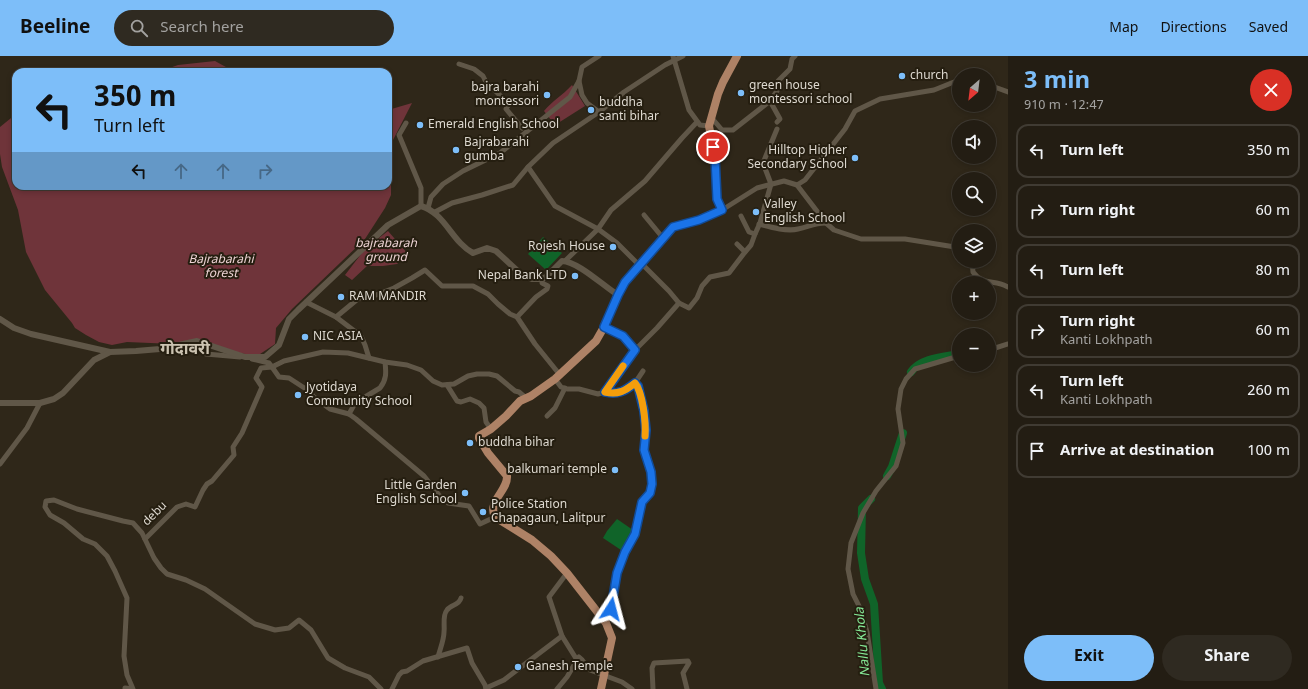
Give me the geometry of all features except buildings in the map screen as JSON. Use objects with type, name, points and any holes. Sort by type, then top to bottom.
[{"type":"main road","points":[[601,689],[612,638],[606,623],[567,573],[551,556],[532,540],[495,517],[492,512],[493,506],[507,480],[505,473],[488,453],[479,438],[480,435],[491,429],[506,416],[520,401],[531,396],[558,377],[596,341],[625,282],[673,227],[699,220],[722,210],[717,199],[715,157],[709,126],[723,82],[737,56]]},
{"type":"street","points":[[428,208],[431,197],[443,184],[463,171],[500,152],[570,97],[579,81],[582,67],[596,56]]},
{"type":"street","points":[[435,212],[452,203],[513,185],[528,167],[553,143],[674,58],[683,56]]},
{"type":"street","points":[[711,117],[722,130],[733,130],[770,101],[777,91],[778,81],[790,69],[792,59],[795,56]]},
{"type":"street","points":[[674,58],[689,110],[700,125],[709,126]]},
{"type":"street","points":[[459,64],[474,69],[483,76],[486,82],[509,104],[506,109],[522,128]]},
{"type":"street","points":[[579,81],[582,95],[587,103],[599,112]]},
{"type":"street","points":[[797,185],[805,180],[846,129],[855,111],[880,99],[934,90],[952,83]]},
{"type":"street","points":[[996,88],[1008,92]]},
{"type":"street","points":[[770,101],[780,119],[777,122]]},
{"type":"street","points":[[0,319],[14,328],[31,334],[110,352],[160,349],[197,341],[245,357],[265,357],[279,345],[289,319],[306,302],[388,225],[421,206],[435,212],[469,251],[473,253],[487,248],[496,250],[522,275],[532,279],[542,279],[562,261],[565,261],[598,229],[611,210],[645,181],[697,122]]},
{"type":"street","points":[[406,123],[399,135],[421,188],[421,206]]},
{"type":"street","points":[[528,167],[555,206],[598,229],[618,242],[669,291],[679,303],[689,308],[697,298],[702,286],[710,277],[729,273],[751,245],[771,184],[763,163],[777,129]]},
{"type":"street","points":[[722,210],[757,188],[784,181],[797,185],[826,223],[834,230],[862,239],[905,239],[952,246]]},
{"type":"street","points":[[644,215],[663,238]]},
{"type":"street","points":[[741,216],[749,232],[755,234]]},
{"type":"street","points":[[759,224],[774,228],[796,230],[816,223],[826,223]]},
{"type":"street","points":[[737,244],[745,252]]},
{"type":"street","points":[[565,261],[577,266],[618,295]]},
{"type":"street","points":[[973,268],[973,272],[986,282],[996,282],[1008,287]]},
{"type":"street","points":[[336,317],[359,298],[371,297],[394,288],[425,270],[442,286],[473,286],[488,294],[510,314],[517,317],[558,377],[561,387],[584,390],[598,394],[605,392],[614,394],[635,383],[643,371]]},
{"type":"street","points":[[517,317],[536,297],[547,289],[548,286],[542,283],[542,279]]},
{"type":"street","points":[[306,302],[336,317],[361,336],[366,345],[369,358]]},
{"type":"street","points":[[605,392],[635,350],[679,303]]},
{"type":"street","points":[[604,327],[623,336],[635,350]]},
{"type":"street","points":[[996,348],[1008,344]]},
{"type":"street","points":[[0,403],[40,403],[54,398],[63,392],[94,360],[110,352]]},
{"type":"street","points":[[272,367],[284,360],[323,352],[348,353],[385,362],[407,365],[421,370],[442,385],[454,384],[468,376],[477,374],[497,376],[526,398]]},
{"type":"street","points":[[206,354],[255,359],[269,363],[279,377],[289,378],[309,391],[314,397],[330,409],[349,414],[424,476],[439,495],[448,503],[469,506],[480,524],[495,517]]},
{"type":"street","points":[[876,689],[867,632],[860,608],[853,594],[848,569],[851,543],[863,513],[876,491],[896,466],[903,443],[898,408],[901,389],[906,378],[915,369],[952,358]]},
{"type":"street","points":[[349,414],[354,405],[380,388],[386,379],[385,362]]},
{"type":"street","name":"debu","points":[[145,539],[177,507],[186,504],[195,507],[207,484],[212,481],[234,455],[233,447],[242,433],[262,387],[256,378],[261,368],[272,367]]},
{"type":"street","points":[[606,623],[609,619],[617,573],[625,552],[635,534],[642,502],[650,493],[652,484],[651,472],[644,450],[646,430],[644,411],[639,389],[635,383]]},
{"type":"street","points":[[447,385],[458,401],[461,402],[470,399],[480,403],[484,408],[486,422],[491,429]]},
{"type":"street","points":[[547,416],[555,408],[565,388]]},
{"type":"street","points":[[0,464],[27,428],[40,403]]},
{"type":"street","points":[[125,689],[133,689],[127,674],[124,656],[127,598],[107,556],[95,544],[83,539],[64,523],[50,515],[45,507],[46,501],[54,500],[77,509],[123,522],[133,523],[142,533],[154,558],[167,574],[186,580],[205,589],[255,624],[275,630],[289,628],[299,620],[311,630],[328,658],[344,668],[369,677],[382,689]]},
{"type":"street","points":[[567,573],[549,597],[562,636],[578,660]]},
{"type":"street","points":[[438,656],[444,634],[446,611],[448,608],[458,603],[461,598]]},
{"type":"street","points":[[392,689],[399,674],[402,672],[407,671],[423,661],[467,648],[472,663],[486,689],[504,680],[562,636]]},
{"type":"street","points":[[557,689],[567,677],[579,657],[585,661],[587,667],[622,682],[632,689]]},
{"type":"street","points":[[653,689],[652,668],[654,663],[688,661],[689,663],[683,673],[687,689]]},
{"type":"street","points":[[615,680],[625,689]]},
{"type":"green space","points":[[215,61],[228,68],[169,68],[178,65]]},
{"type":"green space","points":[[572,85],[585,106],[555,125],[544,111]]},
{"type":"green space","points":[[412,103],[392,141],[392,109]]},
{"type":"green space","name":"Bajrabarahi forest","points":[[12,117],[12,190],[391,190],[391,195],[385,208],[365,239],[292,309],[276,328],[275,344],[260,354],[245,354],[211,347],[174,344],[127,342],[112,345],[99,342],[75,328],[45,290],[26,252],[18,210],[2,167],[0,154],[0,127]]},
{"type":"green space","name":"bajrabarah ground","points":[[388,231],[408,254],[397,264],[367,266],[352,280],[345,275],[365,249]]},
{"type":"shaded area","points":[[543,237],[562,253],[546,270],[528,254]]},
{"type":"shaded area","points":[[617,519],[633,530],[621,550],[603,538]]},
{"type":"waterway","name":"Nallu Khola","points":[[911,372],[915,367],[926,361],[952,355]]},
{"type":"waterway","name":"Nallu Khola","points":[[887,476],[892,467],[903,433]]},
{"type":"waterway","name":"Nallu Khola","points":[[871,499],[862,508],[861,553],[865,579],[874,604],[879,683],[882,689]]},
{"type":"slow traffic","points":[[623,366],[605,392],[614,394],[635,383],[638,386],[644,411],[646,430],[645,436]]},
{"type":"place","name":"church","points":[[902,76]]},
{"type":"place","name":"green house montessori school","points":[[741,93]]},
{"type":"place","name":"bajra barahi montessori","points":[[547,95]]},
{"type":"place","name":"buddha santi bihar","points":[[591,110]]},
{"type":"place","name":"Emerald English School","points":[[420,125]]},
{"type":"place","name":"Bajrabarahi gumba","points":[[456,150]]},
{"type":"place","name":"Hilltop Higher Secondary School","points":[[855,158]]},
{"type":"place","name":"Valley English School","points":[[756,212]]},
{"type":"place","name":"Rojesh House","points":[[613,247]]},
{"type":"place","name":"Nepal Bank LTD","points":[[575,276]]},
{"type":"place","name":"RAM MANDIR","points":[[341,297]]},
{"type":"place","name":"NIC ASIA","points":[[305,337]]},
{"type":"place","name":"Jyotidaya Community School","points":[[298,395]]},
{"type":"place","name":"buddha bihar","points":[[470,443]]},
{"type":"place","name":"balkumari temple","points":[[615,470]]},
{"type":"place","name":"Little Garden English School","points":[[465,493]]},
{"type":"place","name":"Police Station Chapagaun, Lalitpur","points":[[483,512]]},
{"type":"place","name":"Ganesh Temple","points":[[518,667]]},
{"type":"district","name":"गोदावरी","points":[[185,350]]},
{"type":"route","points":[[611,609],[617,573],[625,552],[635,534],[642,502],[650,493],[652,484],[651,472],[644,450],[646,430],[644,411],[638,386],[635,383],[614,394],[605,392],[635,350],[623,336],[604,327],[625,282],[673,227],[699,220],[722,210],[717,199],[715,157],[713,147]]}]
